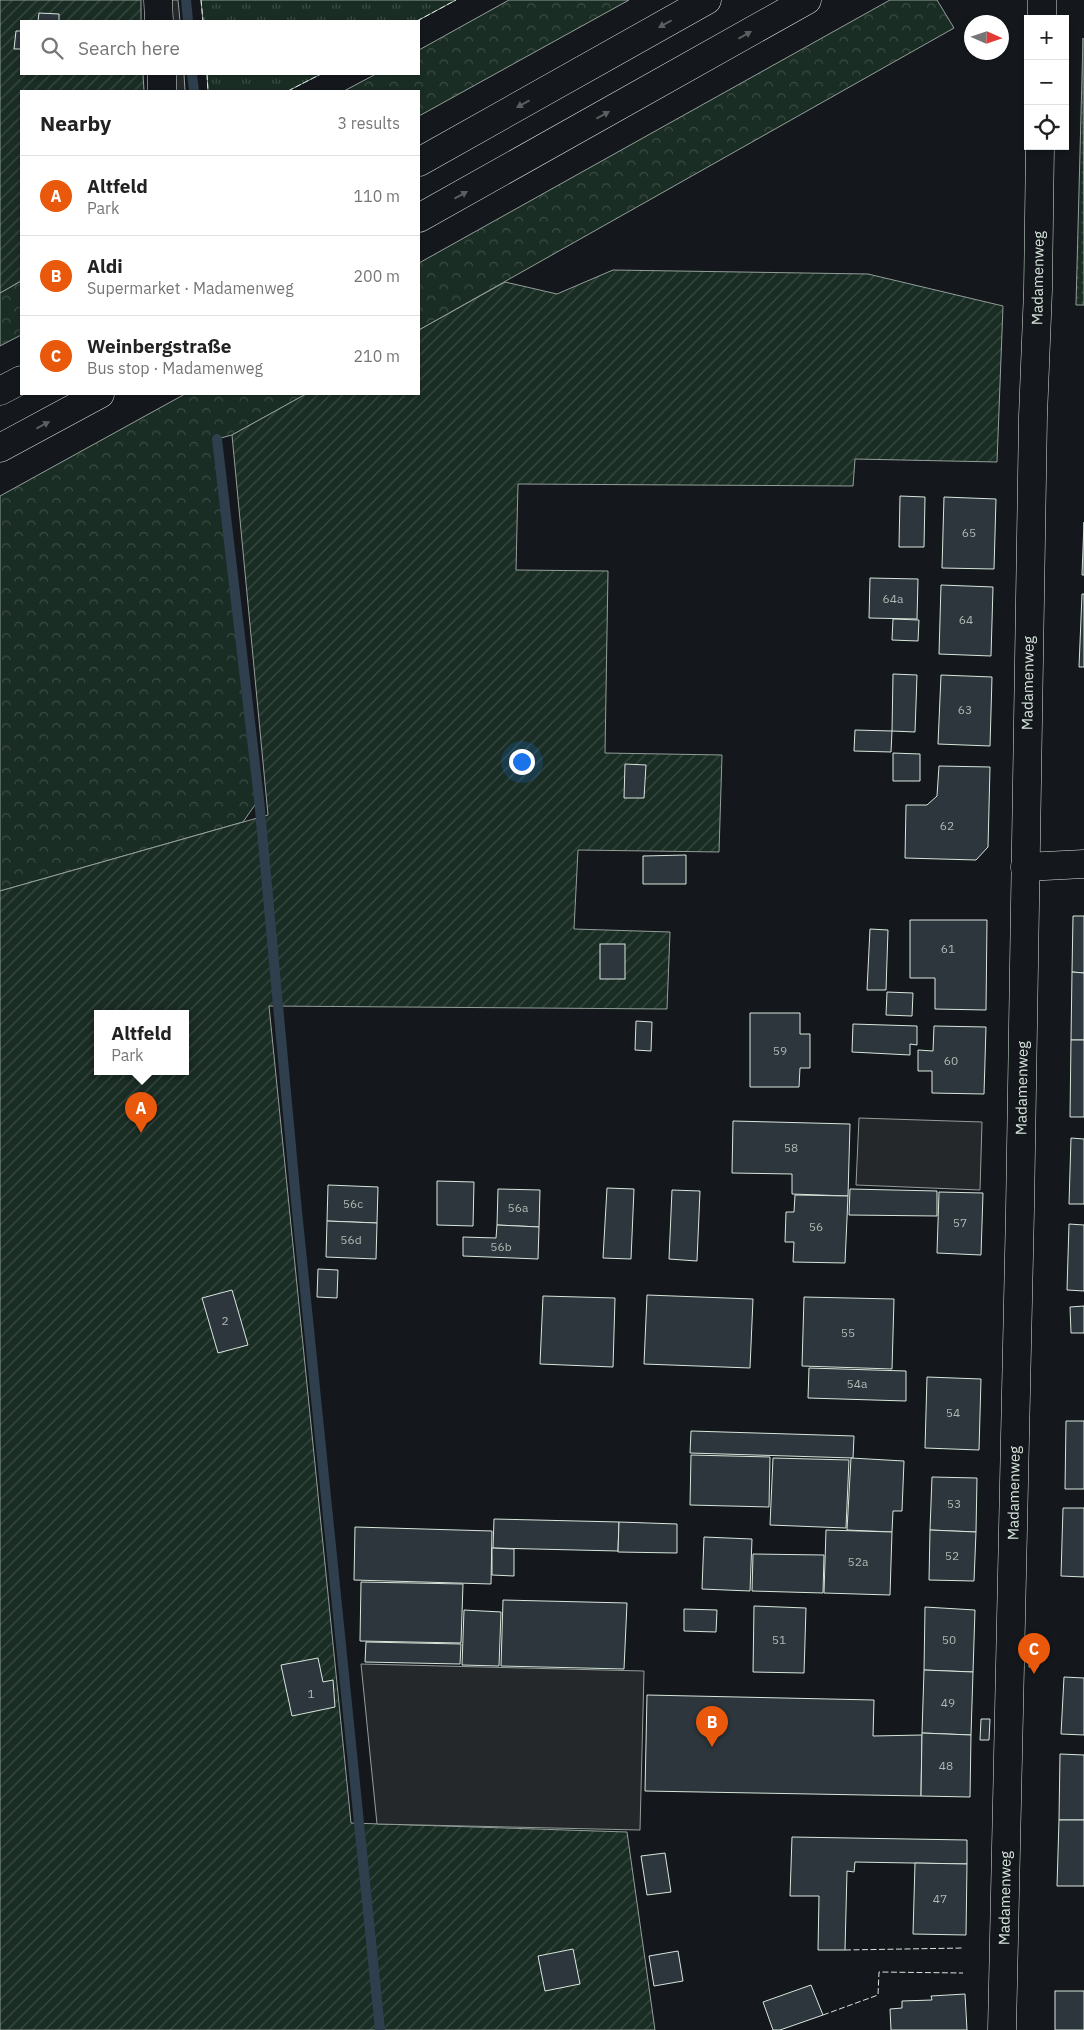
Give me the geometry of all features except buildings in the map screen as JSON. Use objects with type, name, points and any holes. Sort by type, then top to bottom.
[{"type":"main road","points":[[158,0],[159,20]]},
{"type":"main road","points":[[420,161],[707,0]]},
{"type":"main road","points":[[420,217],[807,0]]},
{"type":"main road","points":[[1042,0],[1042,15]]},
{"type":"main road","points":[[162,75],[162,90]]},
{"type":"main road","name":"Madamenweg","points":[[1002,2030],[1040,150]]},
{"type":"main road","points":[[0,391],[20,381]]},
{"type":"main road","points":[[0,448],[98,395]]},
{"type":"main road","points":[[1025,866],[1084,864]]},
{"type":"green space","points":[[0,0],[141,0],[141,20],[20,20],[20,75],[143,75],[144,90],[20,90],[20,282],[0,293]]},
{"type":"green space","points":[[201,0],[456,0],[419,20],[203,20]]},
{"type":"green space","points":[[509,0],[629,0],[420,115],[420,90],[346,90],[374,75],[420,75],[420,49]]},
{"type":"green space","points":[[890,0],[937,0],[954,28],[420,329],[420,262]]},
{"type":"green space","points":[[1083,38],[1084,305],[1076,305]]},
{"type":"green space","points":[[207,75],[319,75],[290,90],[208,90]]},
{"type":"green space","points":[[613,270],[868,274],[1003,306],[997,462],[855,459],[853,486],[518,484],[516,570],[608,571],[605,753],[722,755],[719,852],[578,850],[574,929],[670,932],[667,1009],[269,1006],[351,1823],[627,1832],[655,2030],[0,2030],[0,891],[268,815],[232,435],[304,395],[420,395],[420,329],[505,282],[557,294]]},
{"type":"green space","points":[[20,282],[20,336],[0,346],[0,293]]},
{"type":"green space","points":[[183,395],[304,395],[232,435],[217,439],[259,799],[243,822],[0,891],[0,496]]},
{"type":"shaded area","points":[[167,0],[178,0],[180,20],[168,20]]},
{"type":"shaded area","points":[[173,75],[184,75],[185,90],[174,90]]},
{"type":"shaded area","points":[[859,1118],[982,1122],[980,1190],[856,1185]]},
{"type":"shaded area","points":[[361,1664],[644,1671],[640,1830],[377,1824]]},
{"type":"waterway","points":[[186,0],[188,20]]},
{"type":"waterway","points":[[192,75],[194,90]]},
{"type":"waterway","points":[[217,439],[259,799],[296,1201],[380,2030]]},
{"type":"fence","points":[[201,0],[203,20]]},
{"type":"fence","points":[[419,20],[456,0]]},
{"type":"fence","points":[[207,75],[208,90]]},
{"type":"fence","points":[[290,90],[319,75]]},
{"type":"fence","points":[[845,1950],[964,1948]]},
{"type":"fence","points":[[823,2015],[878,1995],[879,1972],[963,1973]]},
{"type":"place","name":"Altfeld","points":[[141,1133]]},
{"type":"place","name":"Weinbergstraße","points":[[1034,1674]]},
{"type":"place","name":"Aldi","points":[[712,1747]]}]
